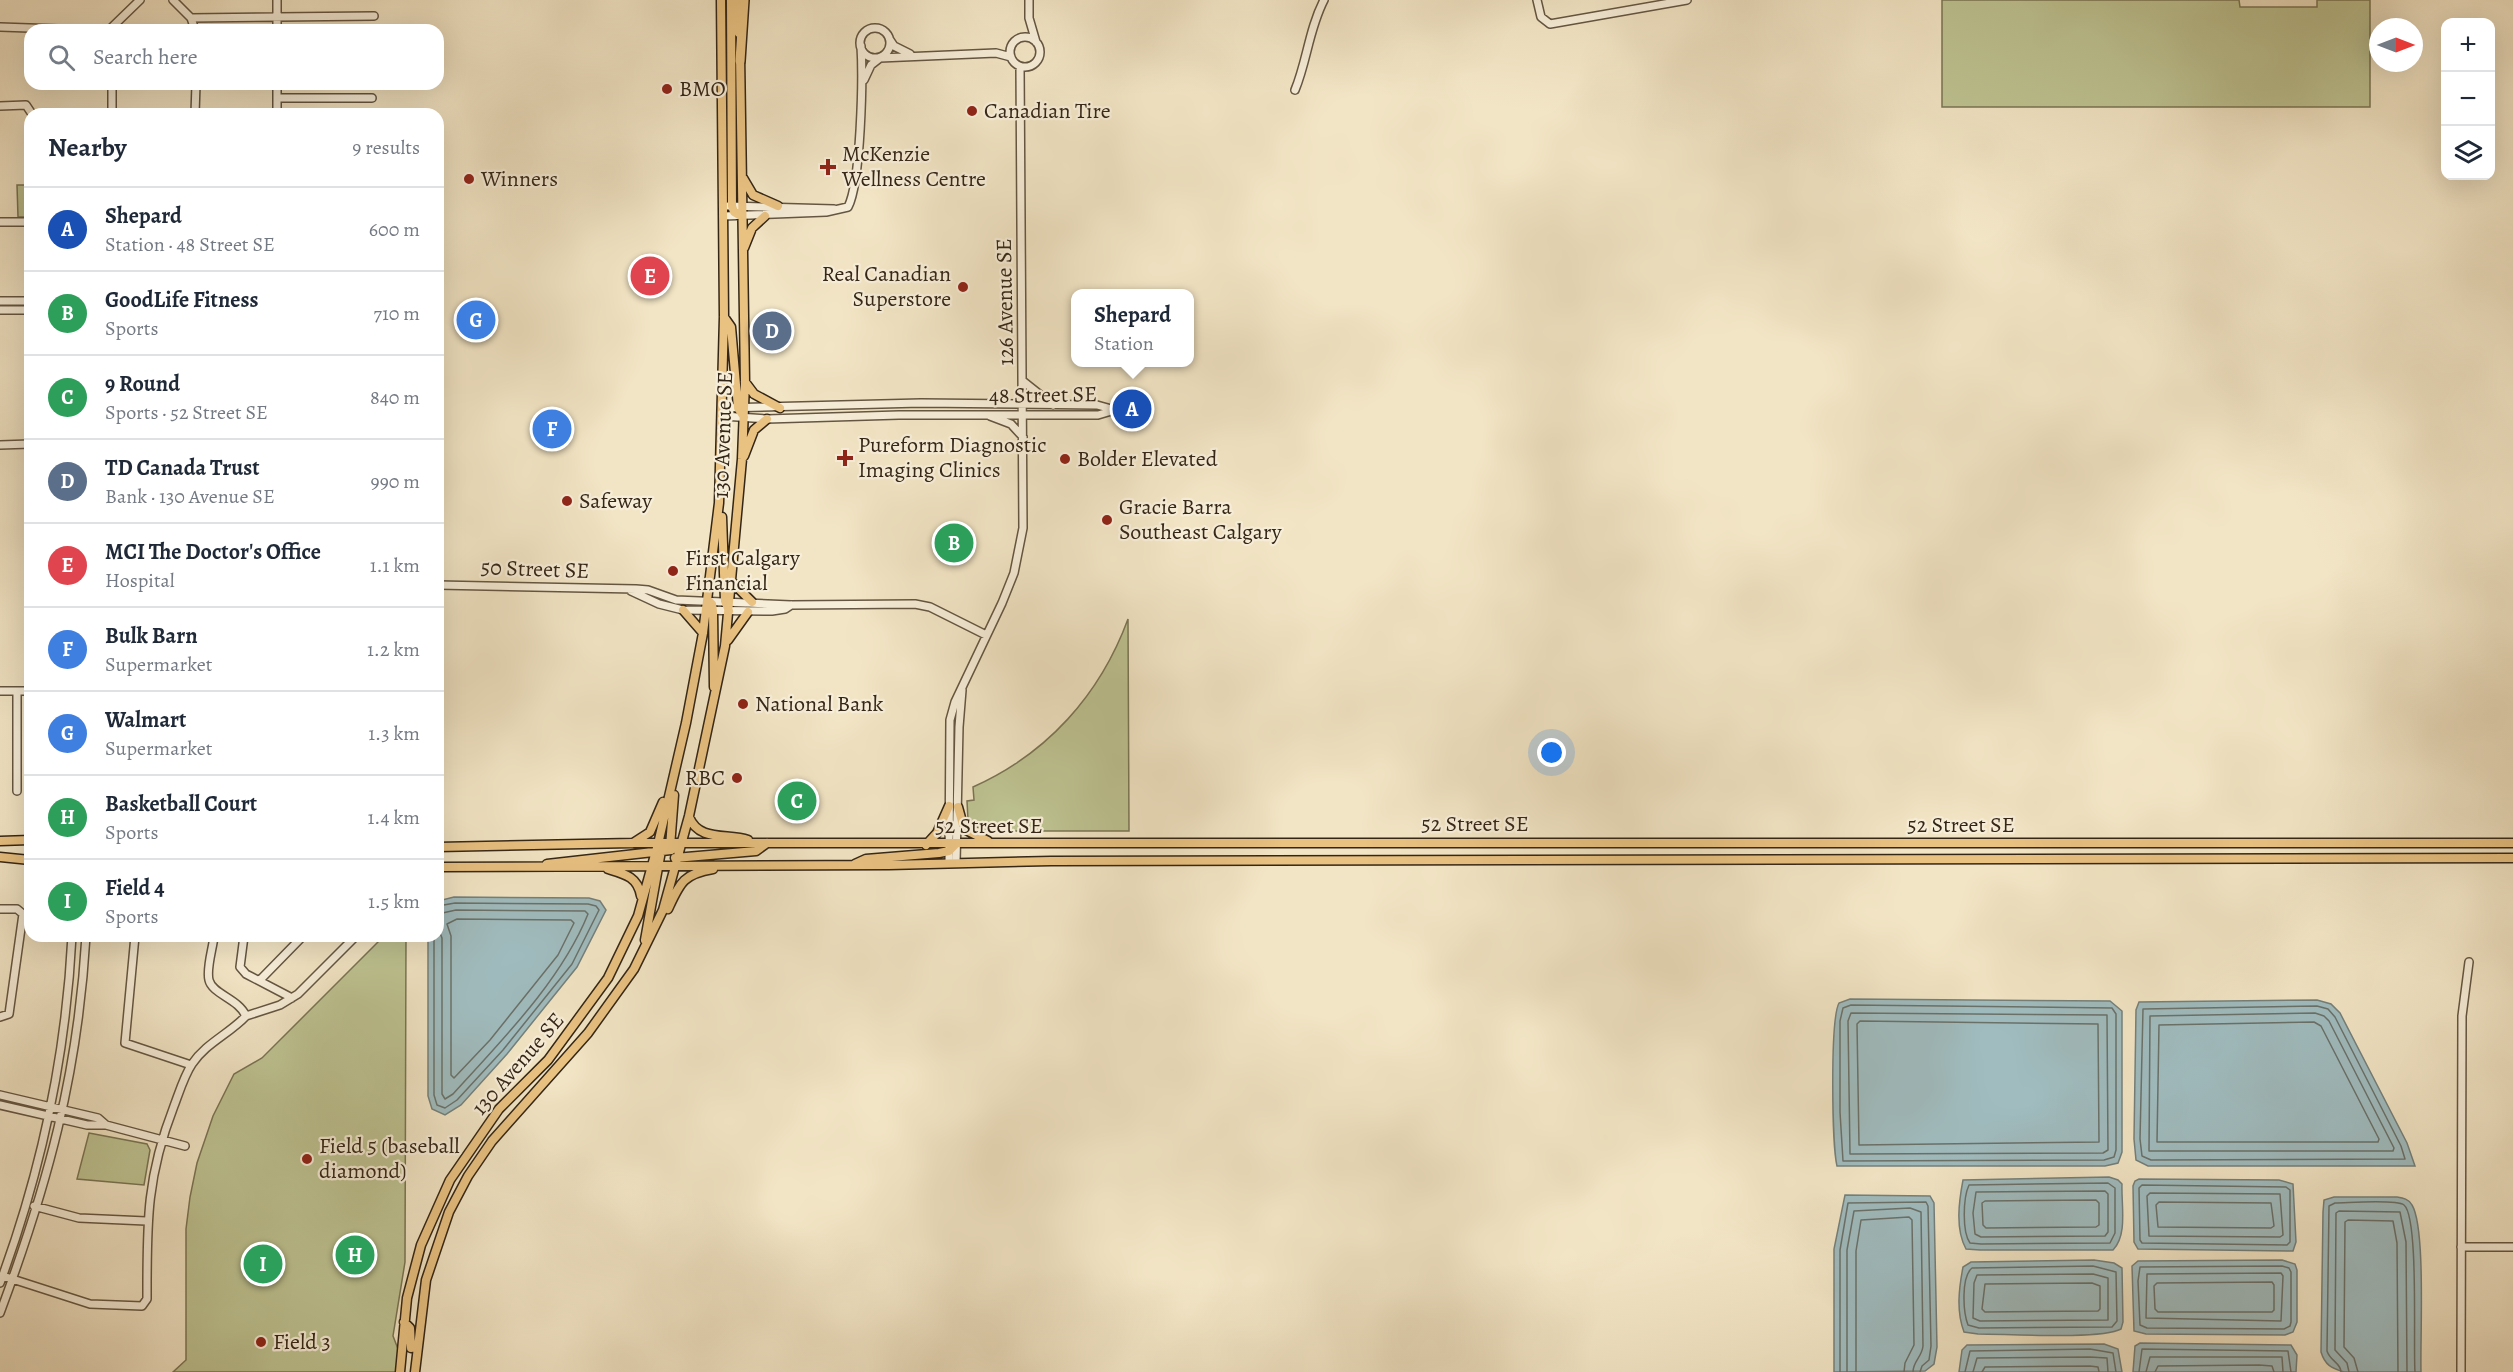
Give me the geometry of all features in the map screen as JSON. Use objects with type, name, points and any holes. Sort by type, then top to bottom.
[{"type":"highway","points":[[740,61],[744,0]]},
{"type":"main road","name":"130 Avenue SE","points":[[708,600],[719,503],[724,317],[732,210],[722,0]]},
{"type":"main road","points":[[731,0],[732,210]]},
{"type":"main road","name":"130 Avenue SE","points":[[728,601],[733,583],[745,382],[743,251],[732,210],[741,174],[737,0]]},
{"type":"main road","points":[[741,174],[753,195],[778,206]]},
{"type":"main road","points":[[743,251],[752,228],[765,216]]},
{"type":"main road","points":[[724,317],[731,327],[742,411]]},
{"type":"main road","points":[[745,382],[754,394],[780,408]]},
{"type":"main road","points":[[742,459],[755,429],[767,419]]},
{"type":"main road","points":[[719,503],[730,611]]},
{"type":"main road","points":[[733,583],[752,602]]},
{"type":"main road","points":[[708,600],[712,604],[710,611],[715,696]]},
{"type":"main road","points":[[683,610],[703,633]]},
{"type":"main road","name":"130 Avenue SE","points":[[415,1372],[422,1299],[441,1234],[468,1176],[499,1132],[588,1033],[619,991],[663,910],[674,793],[673,780],[703,633],[710,611]]},
{"type":"main road","name":"130 Avenue SE","points":[[400,1372],[407,1298],[421,1245],[450,1180],[499,1109],[548,1060],[580,1019],[624,949],[656,864],[681,844],[715,696],[730,611]]},
{"type":"main road","points":[[725,646],[735,627],[748,612]]},
{"type":"main road","points":[[632,843],[654,827],[673,780]]},
{"type":"main road","points":[[953,807],[964,829],[997,844]]},
{"type":"main road","points":[[926,844],[937,833],[953,807]]},
{"type":"main road","points":[[689,816],[692,825],[706,833],[746,839],[754,844]]},
{"type":"main road","points":[[0,841],[24,840]]},
{"type":"main road","name":"52 Street SE","points":[[444,847],[632,843],[668,853],[738,865],[2513,858]]},
{"type":"main road","points":[[535,867],[554,862],[668,853],[756,851],[767,843]]},
{"type":"main road","name":"52 Street SE","points":[[444,867],[601,867],[656,864],[681,844],[767,843],[951,846],[997,844],[2513,843]]},
{"type":"main road","points":[[852,865],[866,859],[951,846]]},
{"type":"main road","points":[[0,857],[24,855]]},
{"type":"main road","points":[[13,856],[24,859]]},
{"type":"main road","points":[[643,950],[656,864]]},
{"type":"main road","points":[[619,991],[638,970],[679,886],[686,877],[699,871],[738,865]]},
{"type":"main road","points":[[601,867],[622,873],[636,881],[641,894],[641,906]]},
{"type":"main road","points":[[410,1372],[411,1335],[410,1328],[404,1322],[414,1313],[422,1299]]},
{"type":"street","points":[[116,24],[140,0]]},
{"type":"street","points":[[173,0],[191,18],[193,24]]},
{"type":"street","points":[[277,0],[277,24]]},
{"type":"street","points":[[996,53],[1024,37],[1029,18],[1029,0]]},
{"type":"street","points":[[1295,90],[1301,75],[1309,36],[1324,0]]},
{"type":"street","points":[[1537,0],[1541,17],[1545,22],[1557,24],[1687,0]]},
{"type":"street","points":[[191,18],[374,16]]},
{"type":"street","points":[[861,46],[866,55],[880,58],[996,53],[1011,57],[1022,67],[1033,66],[1039,59],[1040,50],[1029,18]]},
{"type":"street","points":[[0,27],[24,28]]},
{"type":"street","points":[[732,210],[765,216],[848,207],[852,199],[856,166],[862,86],[862,37],[869,30],[878,29],[889,37],[894,46],[918,56]]},
{"type":"street","points":[[862,86],[870,67],[888,50],[889,37]]},
{"type":"street","points":[[1024,37],[1036,42]]},
{"type":"street","points":[[1011,57],[1012,44]]},
{"type":"street","name":"126 Avenue SE","points":[[953,863],[951,846],[953,807],[962,688],[1014,573],[1022,538],[1024,382],[1022,67]]},
{"type":"street","points":[[112,90],[112,108]]},
{"type":"street","points":[[195,108],[196,90]]},
{"type":"street","points":[[277,90],[277,108]]},
{"type":"street","points":[[277,98],[372,98]]},
{"type":"street","points":[[0,106],[26,105],[28,108]]},
{"type":"street","points":[[732,210],[778,206],[836,210]]},
{"type":"street","points":[[0,222],[24,222]]},
{"type":"street","points":[[0,301],[24,301]]},
{"type":"street","points":[[0,310],[24,310]]},
{"type":"street","points":[[1024,382],[1053,405]]},
{"type":"street","name":"48 Street SE","points":[[723,412],[869,404],[1097,405],[1115,410],[1098,415],[985,414],[767,419],[742,411]]},
{"type":"street","points":[[985,414],[1011,424],[1023,438]]},
{"type":"street","points":[[0,445],[24,444]]},
{"type":"street","name":"50 Street SE","points":[[444,585],[519,585],[648,590],[676,600],[922,605],[986,635]]},
{"type":"street","name":"50 Street SE","points":[[630,590],[672,609],[683,610],[748,612],[785,609],[791,604]]},
{"type":"street","points":[[0,691],[24,691]]},
{"type":"street","points":[[17,691],[17,791]]},
{"type":"street","points":[[0,909],[17,909],[23,914],[9,1014],[0,1017]]},
{"type":"street","points":[[71,942],[62,1039],[48,1117],[28,1204],[1,1279],[12,1279],[90,1304],[142,1306],[147,1299],[147,1221],[154,1167],[162,1138],[191,1065],[216,1038],[246,1016],[280,1005],[292,998],[350,942]]},
{"type":"street","points":[[0,1313],[38,1207],[62,1120],[79,1021],[86,942]]},
{"type":"street","points":[[134,942],[125,1043],[191,1065]]},
{"type":"street","points":[[213,942],[209,979],[214,988],[242,1007],[246,1016]]},
{"type":"street","points":[[243,942],[240,966],[246,974],[292,998]]},
{"type":"street","points":[[260,980],[297,942]]},
{"type":"street","points":[[2461,1372],[2462,1016],[2469,962]]},
{"type":"street","points":[[0,1095],[98,1118],[106,1125]]},
{"type":"street","points":[[0,1105],[62,1120],[96,1126],[106,1125],[162,1138],[185,1146]]},
{"type":"street","points":[[28,1204],[79,1218],[147,1221]]},
{"type":"street","points":[[2461,1246],[2513,1246]]},
{"type":"green space","points":[[1942,0],[2239,0],[2240,7],[2317,7],[2317,0],[2370,0],[2370,107],[1942,107]]},
{"type":"green space","points":[[17,185],[24,185],[24,217],[18,217]]},
{"type":"green space","points":[[1128,619],[1129,831],[994,831],[976,827],[968,820],[967,801],[974,800],[973,787],[1024,758],[1068,719],[1102,673]]},
{"type":"green space","points":[[378,942],[406,942],[405,1262],[393,1336],[398,1349],[398,1372],[173,1372],[186,1360],[186,1229],[197,1163],[213,1116],[234,1074],[262,1058]]},
{"type":"green space","points":[[89,1133],[147,1144],[150,1150],[144,1185],[77,1179]]},
{"type":"water","points":[[454,897],[589,898],[600,901],[606,910],[577,967],[507,1054],[461,1105],[445,1115],[432,1109],[428,1096],[428,942],[444,942],[444,900]]},
{"type":"water","points":[[1850,999],[2110,1001],[2122,1011],[2122,1152],[2118,1163],[2105,1166],[1837,1166],[1833,1110],[1834,1033],[1839,1003]]},
{"type":"water","points":[[2317,1000],[2331,1004],[2340,1013],[2407,1143],[2415,1166],[2148,1166],[2136,1160],[2134,1139],[2136,1010],[2139,1002]]},
{"type":"water","points":[[2109,1177],[2122,1184],[2121,1236],[2113,1250],[1966,1249],[1959,1224],[1963,1180]]},
{"type":"water","points":[[2139,1179],[2279,1180],[2293,1184],[2296,1242],[2293,1251],[2138,1249],[2134,1242],[2133,1186]]},
{"type":"water","points":[[1845,1195],[1930,1196],[1934,1203],[1937,1347],[1934,1364],[1925,1371],[1834,1372],[1834,1249]]},
{"type":"water","points":[[2334,1197],[2397,1197],[2408,1200],[2412,1205],[2416,1217],[2421,1259],[2421,1372],[2344,1372],[2335,1369],[2324,1360],[2321,1352],[2323,1212],[2324,1200]]},
{"type":"water","points":[[2094,1260],[2114,1263],[2122,1268],[2123,1322],[2121,1329],[2075,1335],[1964,1332],[1959,1308],[1959,1291],[1963,1267],[1971,1262]]},
{"type":"water","points":[[2282,1260],[2295,1264],[2297,1270],[2297,1322],[2293,1332],[2285,1335],[2146,1334],[2134,1331],[2132,1266],[2138,1261]]},
{"type":"water","points":[[2140,1343],[2291,1345],[2297,1355],[2296,1372],[2133,1372],[2135,1346]]},
{"type":"water","points":[[2104,1344],[2118,1349],[2122,1372],[1959,1372],[1962,1350],[1967,1345]]},
{"type":"place","name":"BMO","points":[[667,89]]},
{"type":"place","name":"Canadian Tire","points":[[972,111]]},
{"type":"place","name":"McKenzie Wellness Centre","points":[[828,167]]},
{"type":"place","name":"Winners","points":[[469,179]]},
{"type":"place","name":"MCI The Doctor's Office","points":[[650,276]]},
{"type":"place","name":"Real Canadian Superstore","points":[[963,287]]},
{"type":"place","name":"Walmart","points":[[476,320]]},
{"type":"place","name":"TD Canada Trust","points":[[772,331]]},
{"type":"place","name":"Shepard","points":[[1132,409]]},
{"type":"place","name":"Bulk Barn","points":[[552,429]]},
{"type":"place","name":"Pureform Diagnostic Imaging Clinics","points":[[845,458]]},
{"type":"place","name":"Bolder Elevated","points":[[1065,459]]},
{"type":"place","name":"Safeway","points":[[567,501]]},
{"type":"place","name":"Gracie Barra Southeast Calgary","points":[[1107,520]]},
{"type":"place","name":"GoodLife Fitness","points":[[954,543]]},
{"type":"place","name":"First Calgary Financial","points":[[673,571]]},
{"type":"place","name":"National Bank","points":[[743,704]]},
{"type":"place","name":"RBC","points":[[737,778]]},
{"type":"place","name":"9 Round","points":[[797,801]]},
{"type":"place","name":"Field 5 (baseball diamond)","points":[[307,1159]]},
{"type":"place","name":"Basketball Court","points":[[355,1255]]},
{"type":"place","name":"Field 4","points":[[263,1264]]},
{"type":"place","name":"Field 3","points":[[261,1342]]}]
